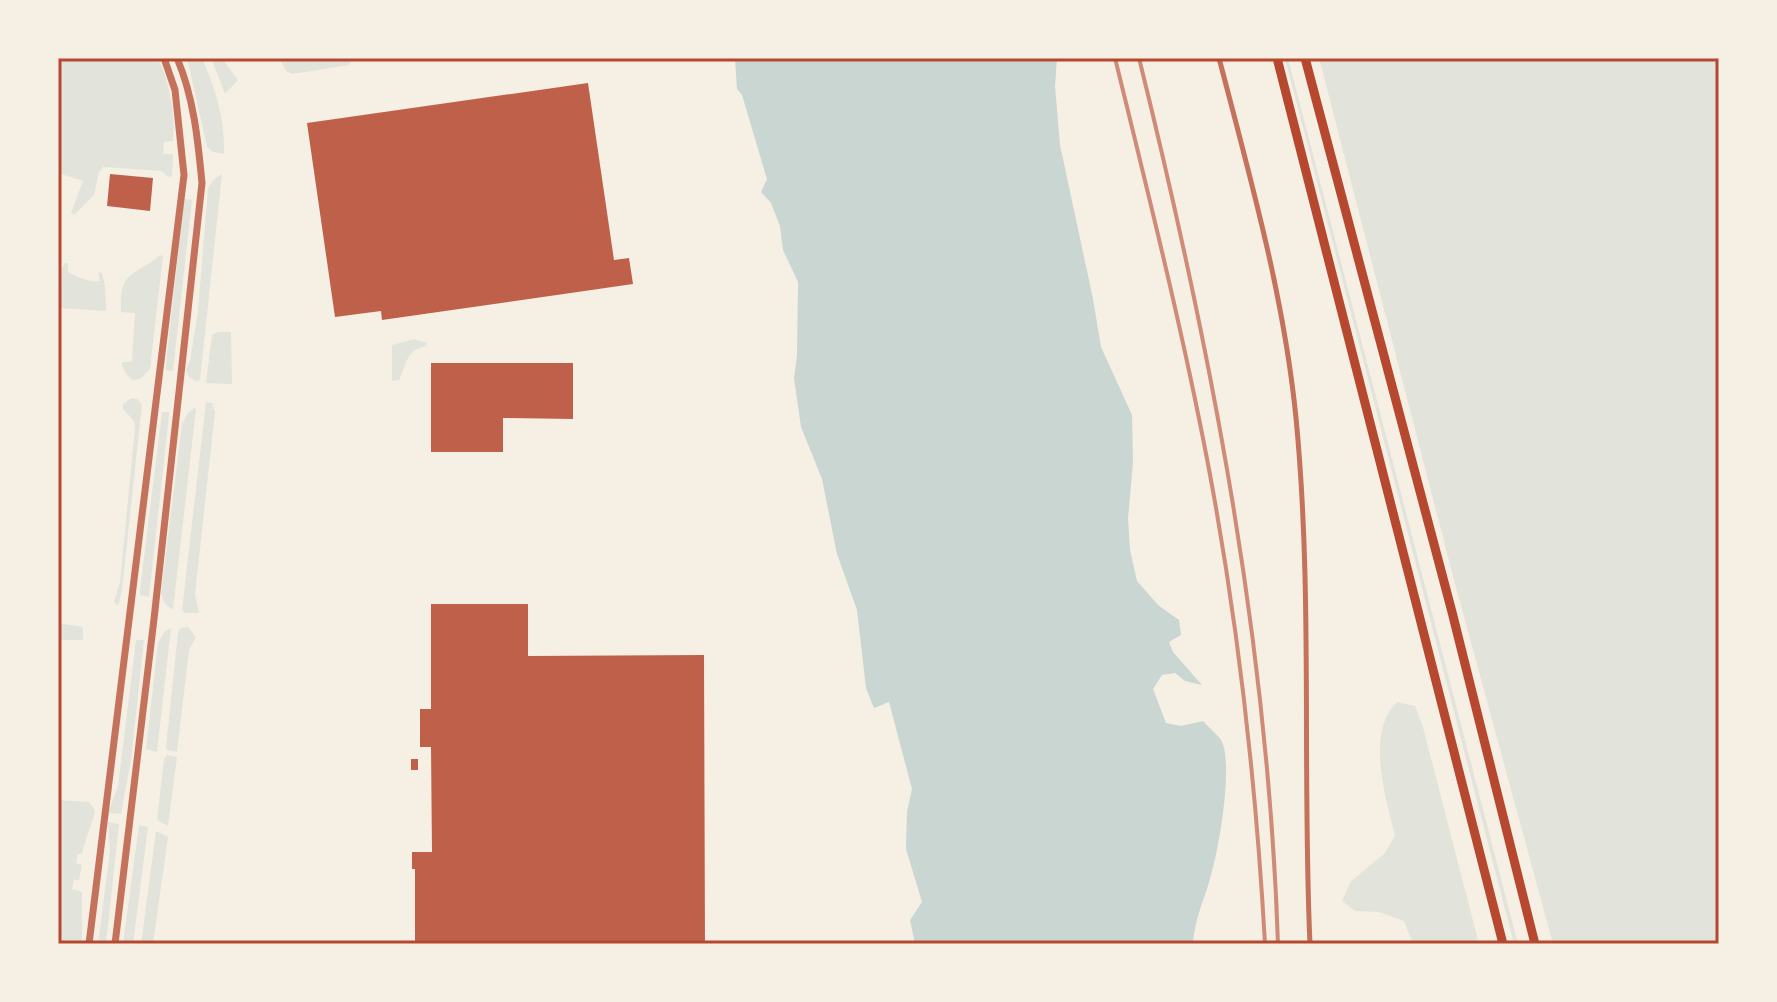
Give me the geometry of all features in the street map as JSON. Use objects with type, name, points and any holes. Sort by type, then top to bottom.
[{"type":"highway","points":[[1277,58],[1503,944]]},
{"type":"highway","points":[[1305,58],[1452,612],[1535,944]]},
{"type":"street","points":[[89,944],[184,175],[179,111],[164,58]]},
{"type":"street","points":[[115,944],[202,183],[198,134],[177,58]]},
{"type":"street","points":[[1219,58],[1278,297],[1295,414],[1302,484],[1310,944]]},
{"type":"shaded area","points":[[58,58],[158,58],[172,109],[173,141],[164,142],[163,154],[173,154],[172,176],[168,177],[162,171],[103,167],[94,195],[74,215],[71,213],[83,181],[61,174],[58,181]]},
{"type":"shaded area","points":[[187,58],[202,58],[207,70],[221,117],[224,154],[207,147]]},
{"type":"shaded area","points":[[211,58],[222,58],[238,80],[225,94]]},
{"type":"shaded area","points":[[279,58],[284,62],[301,58],[354,58],[349,65],[292,74],[286,71]]},
{"type":"shaded area","points":[[735,58],[1057,58],[1055,86],[1060,145],[1101,347],[1132,415],[1133,462],[1128,519],[1130,550],[1137,581],[1158,605],[1179,620],[1181,635],[1169,642],[1173,652],[1202,685],[1185,681],[1175,673],[1162,675],[1153,689],[1166,723],[1181,726],[1203,721],[1222,741],[1225,757],[1225,792],[1217,849],[1193,944],[915,944],[910,920],[922,902],[906,849],[907,812],[912,789],[889,702],[874,708],[866,688],[857,610],[837,554],[822,479],[801,427],[794,378],[798,282],[783,250],[780,226],[771,203],[761,192],[767,179],[742,95],[737,89]]},
{"type":"shaded area","points":[[1285,58],[1288,58],[1518,944],[1514,944]]},
{"type":"shaded area","points":[[1319,58],[1719,58],[1719,944],[1553,944],[1454,580]]},
{"type":"shaded area","points":[[222,174],[200,380],[197,382],[189,377],[186,370],[198,311],[208,188]]},
{"type":"shaded area","points":[[184,199],[192,200],[173,371],[166,370],[166,363]]},
{"type":"shaded area","points":[[160,255],[163,256],[150,369],[140,379],[132,380],[121,363],[132,361],[135,313],[121,312],[122,288],[130,276]]},
{"type":"shaded area","points":[[65,263],[68,263],[68,272],[79,278],[100,281],[98,272],[102,273],[106,311],[58,308],[58,289],[61,289]]},
{"type":"shaded area","points":[[231,332],[232,384],[206,383],[212,335]]},
{"type":"shaded area","points":[[414,339],[427,343],[426,346],[410,355],[399,380],[392,381],[392,345]]},
{"type":"shaded area","points":[[131,398],[142,404],[118,606],[114,602],[120,582],[135,428],[123,404]]},
{"type":"shaded area","points":[[206,402],[212,403],[215,412],[195,594],[199,613],[185,613],[182,610]]},
{"type":"shaded area","points":[[195,407],[173,610],[164,603],[161,593],[182,424]]},
{"type":"shaded area","points":[[162,412],[169,412],[169,416],[149,597],[140,595],[140,590]]},
{"type":"shaded area","points":[[58,623],[83,627],[83,640],[58,640]]},
{"type":"shaded area","points":[[188,627],[196,637],[189,650],[177,752],[166,747],[178,633],[180,628]]},
{"type":"shaded area","points":[[171,628],[157,752],[146,749],[158,643],[165,631]]},
{"type":"shaded area","points":[[136,640],[144,640],[131,760],[121,814],[108,813],[118,786]]},
{"type":"shaded area","points":[[1397,702],[1415,706],[1423,727],[1479,944],[1413,944],[1404,921],[1379,912],[1355,911],[1342,901],[1351,881],[1384,854],[1395,836],[1383,785],[1380,748],[1387,715]]},
{"type":"shaded area","points":[[167,755],[177,757],[168,826],[157,820]]},
{"type":"shaded area","points":[[58,800],[89,802],[95,810],[82,854],[78,854],[76,863],[82,865],[79,880],[74,880],[72,889],[82,892],[82,944],[58,944]]},
{"type":"shaded area","points":[[108,822],[119,824],[106,944],[98,944],[110,851]]},
{"type":"shaded area","points":[[139,825],[148,827],[133,944],[123,944]]},
{"type":"shaded area","points":[[156,831],[168,837],[153,944],[141,944]]},
{"type":"building","points":[[588,83],[614,260],[629,258],[633,284],[382,320],[381,311],[335,317],[307,123]]},
{"type":"building","points":[[110,174],[153,178],[150,211],[107,206]]},
{"type":"building","points":[[431,363],[573,363],[573,419],[503,418],[503,452],[431,452]]},
{"type":"building","points":[[431,604],[528,604],[528,656],[704,655],[705,944],[415,942],[415,869],[412,869],[412,852],[432,852],[431,747],[420,747],[420,709],[431,709]]},
{"type":"building","points":[[411,759],[418,759],[418,770],[411,770]]},
{"type":"railway","points":[[1115,58],[1176,311],[1219,523],[1244,703],[1257,823],[1265,944]]},
{"type":"railway","points":[[1139,58],[1190,277],[1232,497],[1262,720],[1278,944]]}]
